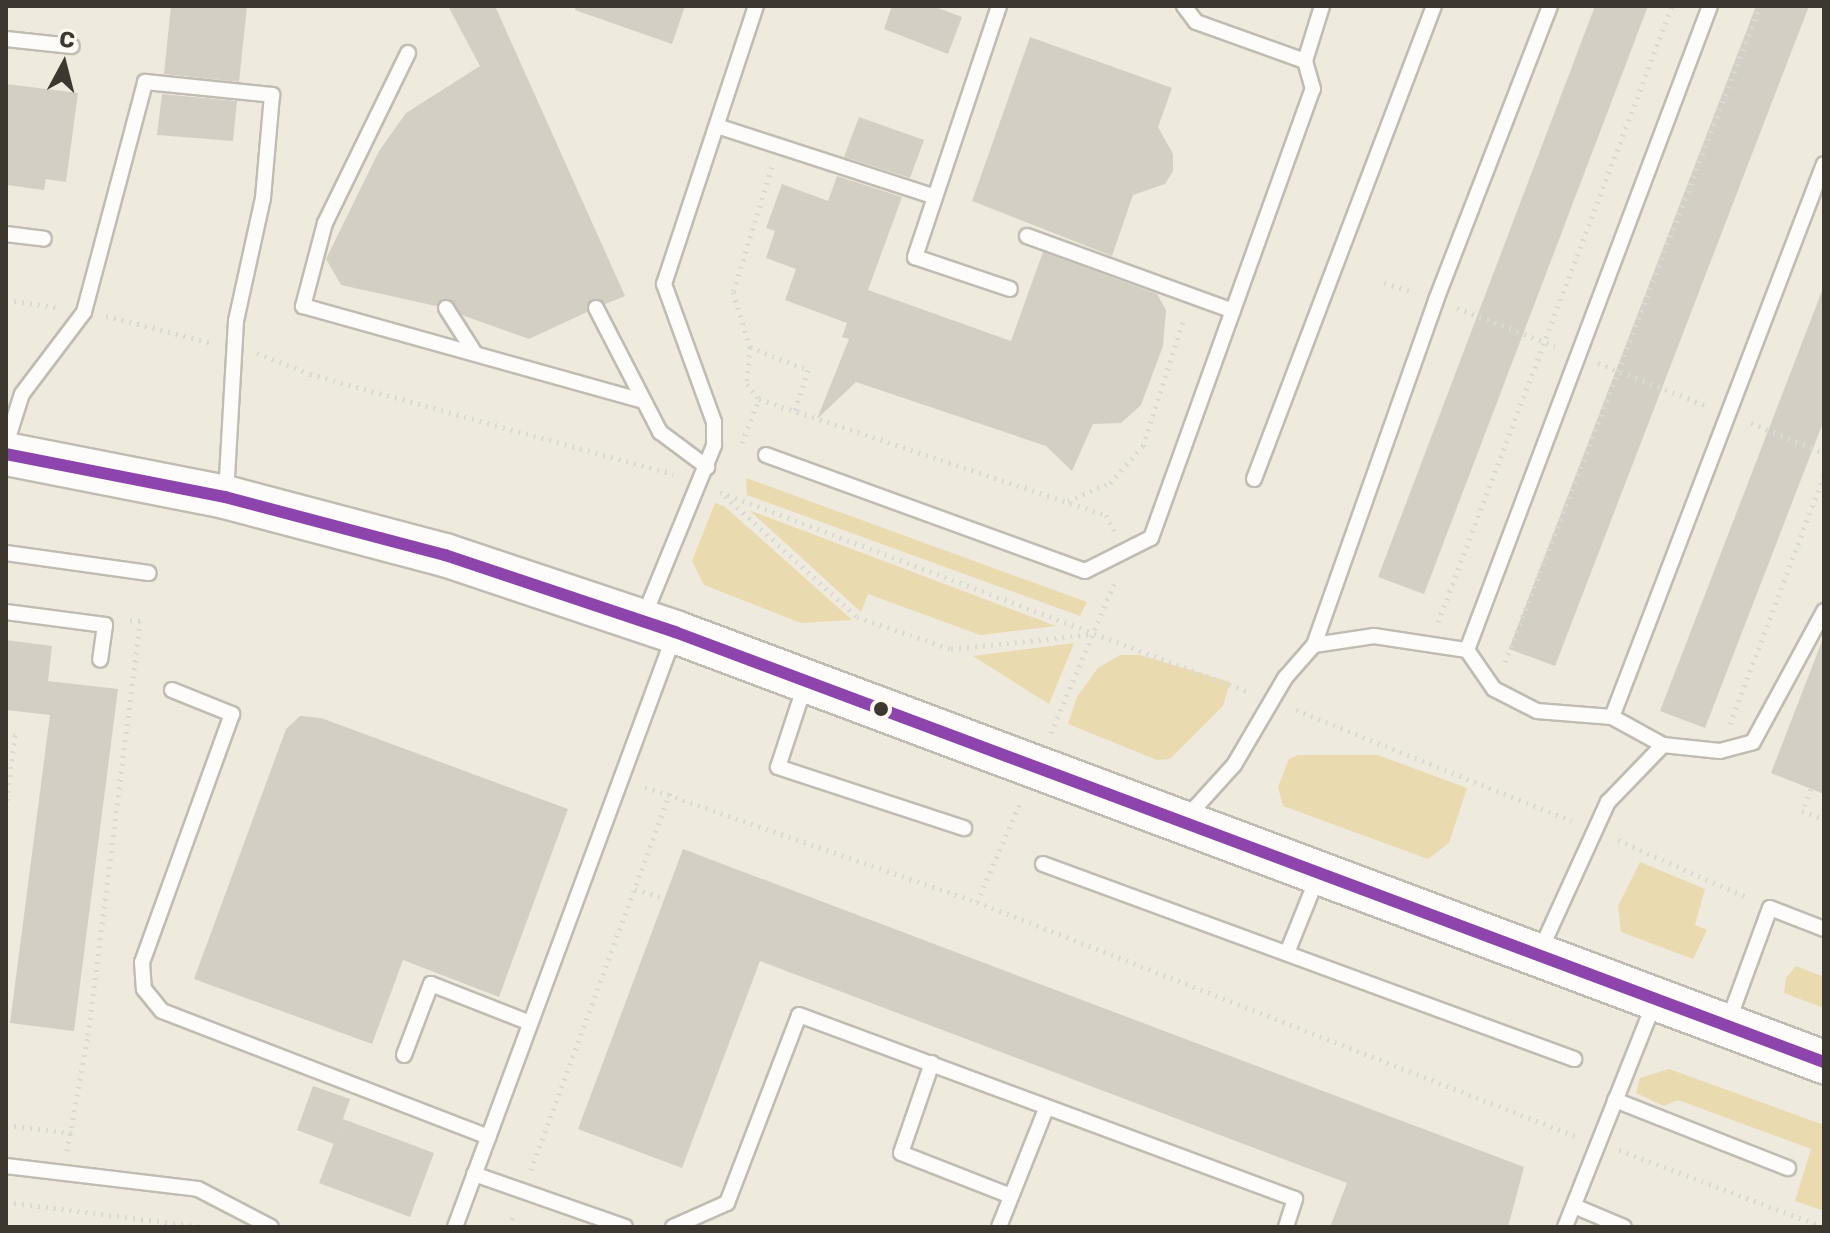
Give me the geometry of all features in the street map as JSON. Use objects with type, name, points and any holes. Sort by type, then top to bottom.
[{"type":"main road","points":[[6,454],[225,497],[445,555],[659,626],[1185,819],[1824,1062]]},
{"type":"lane","points":[[455,1227],[617,786],[659,626],[704,474],[714,422],[664,284],[756,6]]},
{"type":"lane","points":[[999,6],[915,257],[1010,289]]},
{"type":"lane","points":[[1184,6],[1196,22],[1305,61]]},
{"type":"lane","points":[[766,455],[1085,571],[1151,538],[1313,89],[1305,61],[1322,6]]},
{"type":"lane","points":[[1254,479],[1434,6]]},
{"type":"lane","points":[[1185,819],[1234,765],[1275,702],[1285,678],[1314,645],[1436,300],[1550,6]]},
{"type":"lane","points":[[1467,650],[1576,354],[1710,6]]},
{"type":"lane","points":[[6,39],[72,46]]},
{"type":"lane","points":[[408,53],[325,223],[303,306],[640,400]]},
{"type":"lane","points":[[6,444],[22,394],[84,312],[145,82],[272,95],[263,198],[236,321],[225,497]]},
{"type":"lane","points":[[717,126],[935,197]]},
{"type":"lane","points":[[1612,717],[1731,415],[1824,164]]},
{"type":"lane","points":[[6,234],[44,239]]},
{"type":"lane","points":[[1027,236],[1233,311]]},
{"type":"lane","points":[[446,308],[474,352]]},
{"type":"lane","points":[[596,308],[640,400],[660,432],[704,474]]},
{"type":"lane","points":[[6,553],[149,573]]},
{"type":"lane","points":[[1314,645],[1374,636],[1431,642],[1467,650],[1494,689],[1537,711],[1612,717],[1663,745],[1720,751],[1753,742],[1824,611]]},
{"type":"lane","points":[[6,612],[105,625],[100,660]]},
{"type":"lane","points":[[806,681],[778,767],[964,828]]},
{"type":"lane","points":[[172,690],[232,714],[142,962],[144,989],[162,1011],[488,1137]]},
{"type":"lane","points":[[1538,955],[1608,802],[1663,745]]},
{"type":"lane","points":[[1043,864],[1574,1059]]},
{"type":"lane","points":[[1287,953],[1320,872]]},
{"type":"lane","points":[[1728,1023],[1770,908],[1824,929]]},
{"type":"lane","points":[[404,1055],[431,984],[530,1023]]},
{"type":"lane","points":[[1565,1227],[1656,1000]]},
{"type":"lane","points":[[673,1227],[727,1203],[799,1015],[1295,1199],[1286,1227]]},
{"type":"lane","points":[[932,1063],[901,1153],[1011,1196]]},
{"type":"lane","points":[[1615,1100],[1788,1168]]},
{"type":"lane","points":[[999,1227],[1046,1109]]},
{"type":"lane","points":[[6,1166],[198,1189],[271,1227]]},
{"type":"lane","points":[[474,1174],[625,1227]]},
{"type":"lane","points":[[1574,1206],[1624,1227]]},
{"type":"path","points":[[1431,642],[1672,6]]},
{"type":"path","points":[[1494,689],[1760,6]]},
{"type":"path","points":[[779,145],[733,292],[750,347],[747,384],[759,399],[1106,515],[1126,553],[1095,634]]},
{"type":"path","points":[[1384,283],[1576,354],[1824,453]]},
{"type":"path","points":[[1067,501],[1110,483],[1143,446],[1191,295]]},
{"type":"path","points":[[6,300],[84,312],[235,348],[325,378],[704,474],[857,617],[951,649],[1095,634]]},
{"type":"path","points":[[750,347],[808,370],[795,411]]},
{"type":"path","points":[[1720,751],[1824,475]]},
{"type":"path","points":[[722,493],[1275,702],[1595,830],[1770,908]]},
{"type":"path","points":[[61,1171],[72,1133],[140,621]]},
{"type":"path","points":[[6,734],[15,735],[6,807]]},
{"type":"path","points":[[617,786],[670,792],[977,902],[1598,1144],[1824,1227]]},
{"type":"path","points":[[1811,789],[1802,811],[1824,819]]},
{"type":"path","points":[[509,1227],[670,792]]},
{"type":"path","points":[[635,889],[665,898]]},
{"type":"path","points":[[6,1125],[72,1133]]},
{"type":"path","points":[[6,1202],[205,1227]]},
{"type":"shaded area","points":[[746,478],[1087,602],[1080,616],[747,495]]},
{"type":"shaded area","points":[[715,503],[724,506],[852,620],[801,623],[704,585],[692,561]]},
{"type":"shaded area","points":[[749,510],[1056,626],[980,635],[868,594],[861,612]]},
{"type":"shaded area","points":[[1074,643],[1049,704],[973,656]]},
{"type":"shaded area","points":[[1120,655],[1140,655],[1230,682],[1223,706],[1170,759],[1157,760],[1068,724],[1077,697],[1098,668]]},
{"type":"shaded area","points":[[1298,755],[1378,755],[1467,788],[1449,843],[1428,859],[1283,806],[1278,787],[1289,759]]},
{"type":"shaded area","points":[[1640,862],[1705,889],[1695,925],[1707,930],[1693,959],[1621,932],[1618,906]]},
{"type":"shaded area","points":[[1796,966],[1824,977],[1824,1008],[1784,993],[1786,978]]},
{"type":"shaded area","points":[[1669,1069],[1824,1125],[1824,1211],[1795,1201],[1811,1149],[1678,1100],[1664,1106],[1636,1093],[1640,1078]]},
{"type":"building","points":[[171,6],[247,6],[239,82],[164,74]]},
{"type":"building","points":[[448,6],[495,6],[625,296],[605,304],[592,299],[587,312],[529,339],[462,315],[450,299],[436,306],[341,285],[326,259],[379,151],[406,113],[480,66]]},
{"type":"building","points":[[576,6],[685,6],[672,44],[575,10]]},
{"type":"building","points":[[892,6],[933,6],[962,17],[948,54],[884,29]]},
{"type":"building","points":[[1595,6],[1648,6],[1424,594],[1378,577]]},
{"type":"building","points":[[1756,6],[1809,6],[1555,666],[1509,649]]},
{"type":"building","points":[[1030,37],[1172,88],[1158,127],[1173,154],[1173,171],[1165,184],[1133,195],[1112,256],[972,201]]},
{"type":"building","points":[[6,84],[78,93],[66,182],[46,179],[44,190],[6,185]]},
{"type":"building","points":[[162,94],[237,101],[233,141],[157,135]]},
{"type":"building","points":[[859,117],[924,140],[910,178],[844,157]]},
{"type":"building","points":[[837,176],[902,197],[868,290],[1011,341],[1043,252],[1157,294],[1166,310],[1163,346],[1141,405],[1121,423],[1093,424],[1072,471],[1046,446],[856,382],[817,419],[849,339],[842,337],[847,323],[785,300],[796,269],[766,258],[775,231],[766,228],[782,184],[828,201]]},
{"type":"building","points":[[1822,291],[1824,420],[1705,728],[1660,711]]},
{"type":"building","points":[[6,640],[52,646],[48,681],[118,689],[74,1031],[10,1023],[50,715],[6,710]]},
{"type":"building","points":[[1824,642],[1824,794],[1771,773]]},
{"type":"building","points":[[300,716],[321,718],[568,809],[499,997],[403,960],[372,1044],[194,979],[286,729]]},
{"type":"building","points":[[683,849],[1524,1167],[1508,1227],[1330,1227],[1347,1183],[760,961],[682,1168],[578,1129]]},
{"type":"building","points":[[313,1086],[350,1099],[334,1144],[297,1130]]},
{"type":"building","points":[[343,1119],[434,1153],[410,1217],[319,1183]]},
{"type":"transit line","points":[[6,454],[225,497],[445,555],[675,632],[1824,1062]]}]
